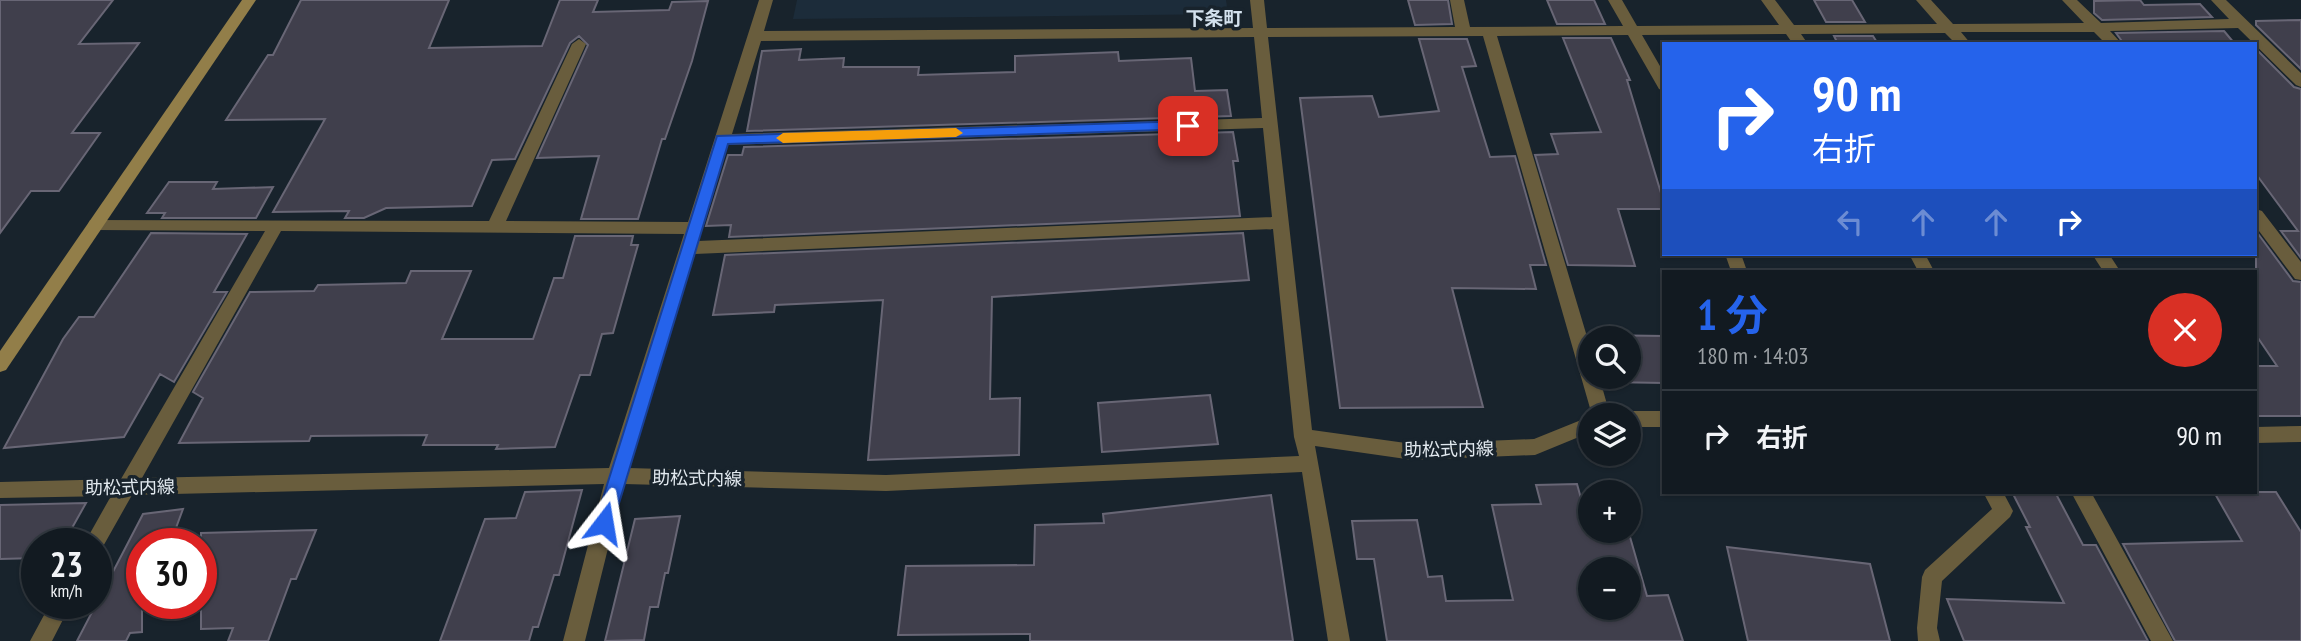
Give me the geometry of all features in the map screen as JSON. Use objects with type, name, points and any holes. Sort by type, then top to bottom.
[{"type":"street","points":[[0,365],[249,0]]},
{"type":"street","points":[[574,641],[616,476],[766,0]]},
{"type":"street","points":[[1257,0],[1303,437],[1310,464],[1339,641]]},
{"type":"street","points":[[1457,0],[1463,29]]},
{"type":"street","points":[[1615,0],[1662,82]]},
{"type":"street","points":[[1768,0],[1799,42]]},
{"type":"street","points":[[1923,0],[1962,42]]},
{"type":"street","points":[[2069,0],[2113,42]]},
{"type":"street","points":[[2218,0],[2301,82]]},
{"type":"street","points":[[755,36],[1261,30],[2096,27],[2242,23]]},
{"type":"street","points":[[1489,29],[1598,403]]},
{"type":"street","points":[[494,228],[579,44]]},
{"type":"street","points":[[722,140],[1270,123]]},
{"type":"street","points":[[2257,216],[2301,274]]},
{"type":"street","points":[[686,248],[1281,223]]},
{"type":"street","points":[[96,224],[275,228],[693,228]]},
{"type":"street","points":[[103,528],[275,228]]},
{"type":"street","points":[[1641,419],[1662,419]]},
{"type":"street","name":"助松式内線","points":[[1303,437],[1413,452],[1535,447],[1578,429]]},
{"type":"street","points":[[2257,435],[2301,434]]},
{"type":"street","name":"助松式内線","points":[[0,490],[616,476],[886,483],[1310,464]]},
{"type":"street","points":[[1929,641],[1927,628],[1932,577],[2003,511],[1994,494]]},
{"type":"street","points":[[2082,494],[2162,641]]},
{"type":"street","points":[[41,641],[53,619]]},
{"type":"shaded area","points":[[797,0],[1226,0],[1228,14],[793,19]]},
{"type":"building","points":[[0,0],[113,0],[79,44],[139,43],[72,133],[100,133],[59,191],[31,191],[0,233]]},
{"type":"building","points":[[301,0],[449,0],[429,48],[542,46],[560,0],[598,0],[593,12],[669,10],[672,2],[708,1],[692,61],[665,139],[662,139],[638,219],[581,219],[599,156],[537,158],[588,45],[579,36],[570,43],[515,159],[492,160],[472,206],[386,208],[364,218],[345,218],[349,211],[273,212],[325,119],[226,120],[268,55],[273,55]]},
{"type":"building","points":[[1408,0],[1448,0],[1452,24],[1415,25]]},
{"type":"building","points":[[1547,0],[1594,0],[1605,24],[1557,24]]},
{"type":"building","points":[[1814,0],[1852,0],[1865,22],[1826,22]]},
{"type":"building","points":[[2140,0],[2144,5],[2200,4],[2212,17],[2102,20],[2094,13],[2094,1]]},
{"type":"building","points":[[2301,20],[2301,69],[2256,25],[2256,21]]},
{"type":"building","points":[[2224,31],[2233,42],[2123,42],[2116,33]]},
{"type":"building","points":[[1834,36],[1873,36],[1877,42],[1837,42]]},
{"type":"building","points":[[1563,38],[1611,38],[1630,80],[1627,80],[1662,196],[1662,209],[1618,209],[1635,266],[1568,265],[1535,155],[1558,154],[1551,134],[1601,132]]},
{"type":"building","points":[[1419,39],[1467,39],[1476,66],[1462,67],[1490,157],[1515,156],[1546,265],[1530,265],[1536,289],[1452,288],[1483,407],[1340,408],[1300,98],[1372,96],[1379,117],[1439,111]]},
{"type":"building","points":[[801,49],[799,60],[844,58],[843,67],[919,67],[918,75],[1015,72],[1015,56],[1118,52],[1119,61],[1191,58],[1195,91],[1227,90],[1231,116],[747,131],[762,51]]},
{"type":"building","points":[[2257,50],[2294,87],[2301,89],[2301,258],[2281,231],[2298,231],[2257,175]]},
{"type":"building","points":[[1233,132],[1238,161],[1233,161],[1240,216],[729,237],[731,225],[706,226],[728,155],[742,155],[744,147]]},
{"type":"building","points":[[169,182],[217,182],[213,189],[273,187],[256,218],[162,218],[165,213],[147,213]]},
{"type":"building","points":[[2257,232],[2293,281],[2301,282],[2301,416],[2257,416],[2257,366],[2277,366],[2257,336]]},
{"type":"building","points":[[151,233],[247,234],[214,292],[227,292],[174,382],[160,374],[124,437],[4,448],[63,339],[79,317],[94,317]]},
{"type":"building","points":[[1243,233],[1249,280],[992,297],[990,399],[1020,398],[1019,455],[868,460],[883,300],[775,305],[774,312],[713,315],[725,255]]},
{"type":"building","points":[[575,236],[633,236],[631,245],[638,245],[613,333],[602,334],[590,375],[580,375],[555,447],[496,449],[498,445],[423,445],[427,435],[311,436],[309,441],[179,443],[203,398],[193,392],[250,292],[314,291],[318,285],[406,283],[411,271],[471,271],[442,339],[533,339],[554,278],[563,278]]},
{"type":"building","points":[[1641,336],[1662,336],[1662,383],[1641,383]]},
{"type":"building","points":[[1210,395],[1218,444],[1102,452],[1098,403]]},
{"type":"building","points":[[1577,484],[1578,543],[1632,543],[1636,557],[1578,557],[1578,620],[1641,620],[1641,575],[1647,596],[1668,595],[1683,641],[1387,641],[1374,559],[1357,559],[1352,521],[1417,520],[1428,577],[1442,576],[1446,601],[1513,600],[1492,505],[1541,504],[1536,485]]},
{"type":"building","points":[[582,490],[559,575],[554,575],[538,627],[533,627],[529,641],[440,641],[485,519],[516,518],[525,492]]},
{"type":"building","points":[[2276,492],[2301,532],[2301,641],[2175,641],[2123,544],[2242,541],[2215,494]]},
{"type":"building","points":[[2013,494],[2056,494],[2083,545],[2096,545],[2148,641],[1964,641],[1947,599],[2064,603],[2026,527],[2030,527]]},
{"type":"building","points":[[1271,495],[1293,641],[1030,641],[1030,634],[898,635],[906,566],[1034,565],[1035,525],[1104,523],[1103,514]]},
{"type":"building","points":[[86,503],[72,528],[21,528],[21,558],[0,559],[0,505]]},
{"type":"building","points":[[183,509],[176,528],[136,528],[143,514]]},
{"type":"building","points":[[680,516],[668,573],[665,573],[658,607],[650,607],[644,640],[605,641],[635,519]]},
{"type":"building","points":[[316,530],[296,579],[291,579],[268,641],[228,641],[233,628],[201,629],[201,619],[217,619],[217,533]]},
{"type":"building","points":[[126,547],[126,619],[142,619],[142,632],[130,633],[126,641],[77,641],[88,619],[112,619],[112,574]]},
{"type":"building","points":[[1727,547],[1870,564],[1890,641],[1748,641]]},
{"type":"slow traffic","points":[[783,138],[956,133]]},
{"type":"district","name":"下条町","points":[[1214,18]]},
{"type":"route","points":[[604,523],[686,248],[722,140],[1188,126]]}]
